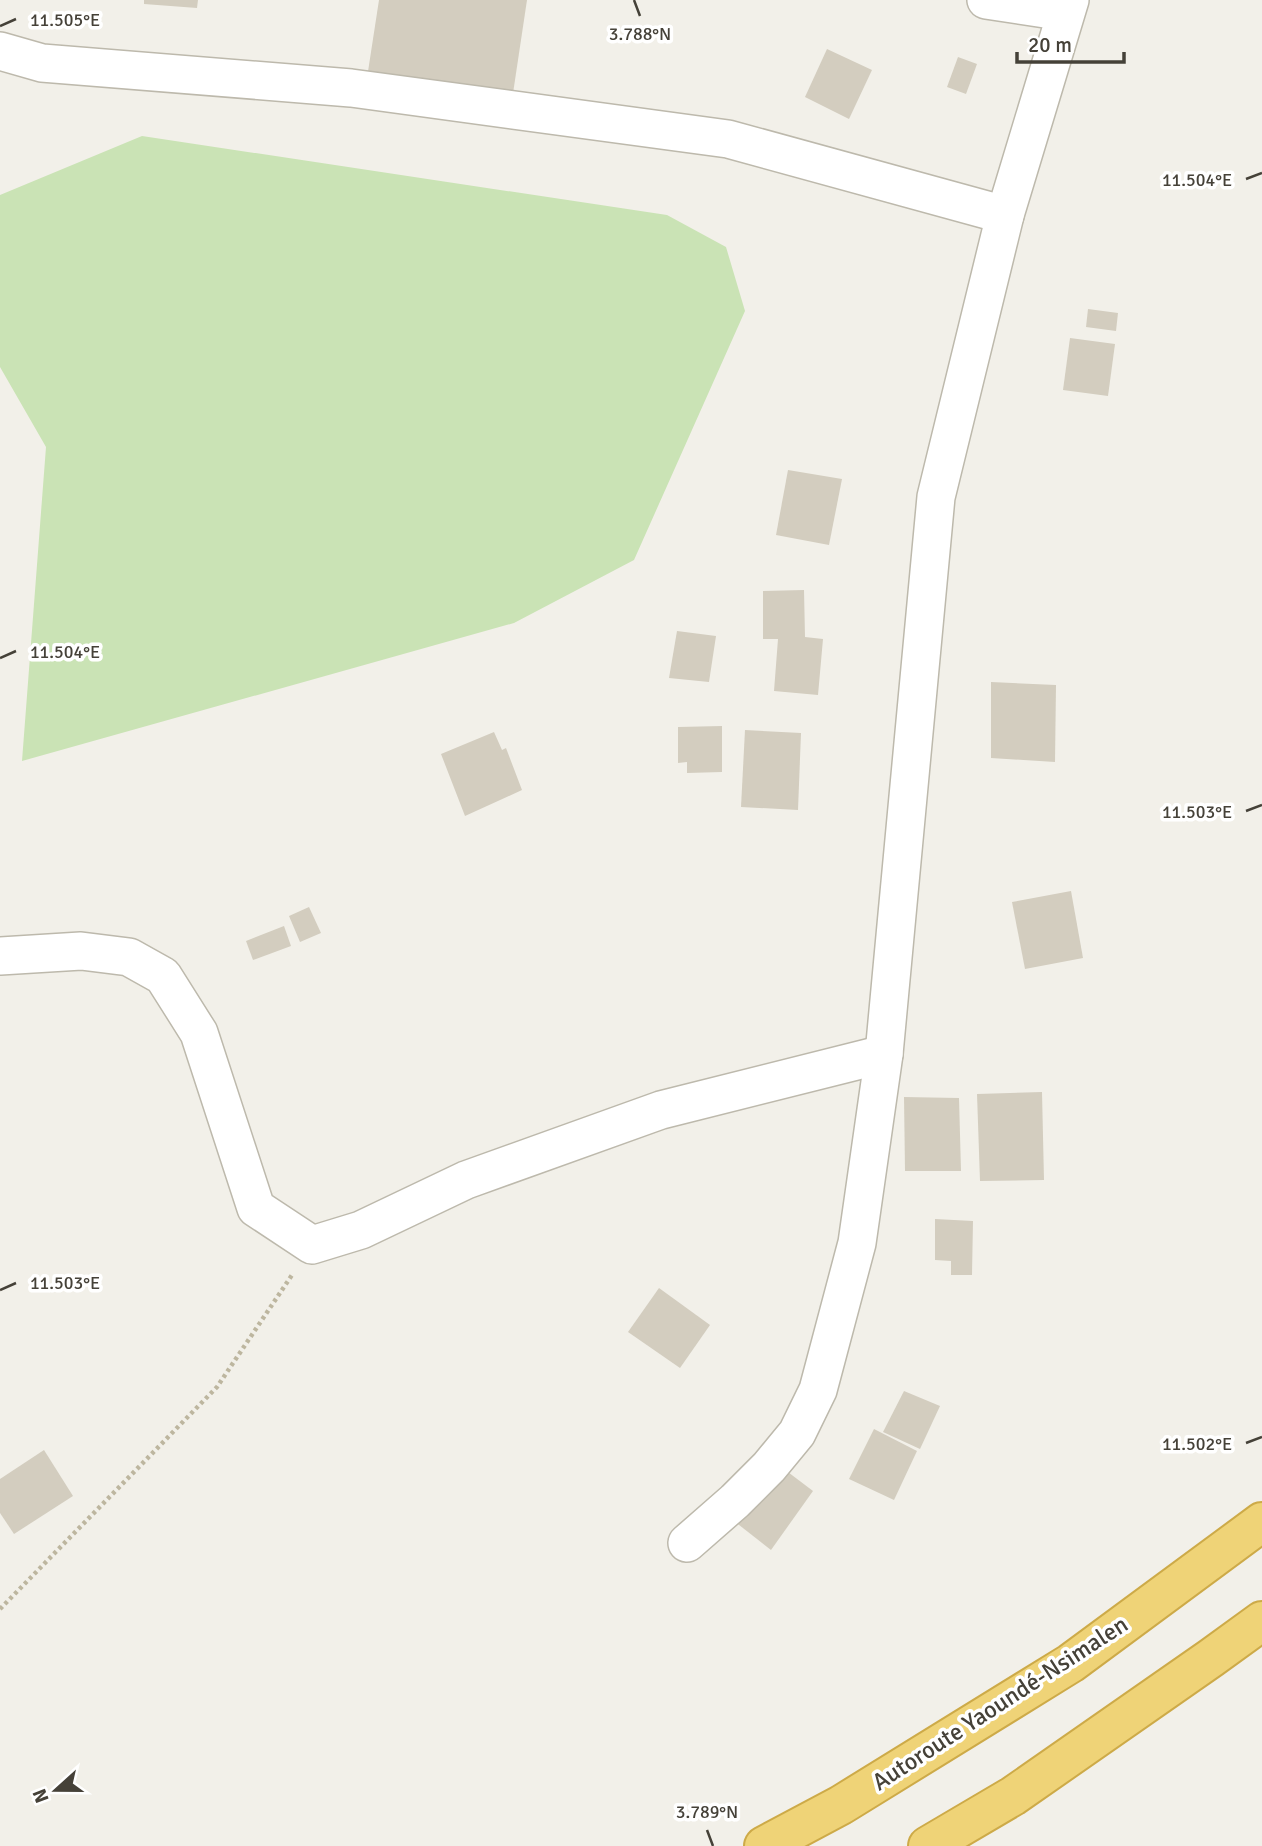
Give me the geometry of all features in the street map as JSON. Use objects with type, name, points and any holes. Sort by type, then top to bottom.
[{"type":"highway","name":"Autoroute Yaoundé-Nsimalen","points":[[764,1846],[841,1805],[1071,1663],[1262,1522]]},
{"type":"highway","points":[[928,1846],[1013,1796],[1262,1620]]},
{"type":"street","points":[[687,1543],[769,1467],[797,1433],[818,1390],[857,1243],[884,1054],[936,497],[1004,215],[1068,6],[986,0]]},
{"type":"street","points":[[0,51],[42,63],[351,88],[728,139],[1004,215]]},
{"type":"street","points":[[0,956],[81,951],[129,957],[163,976],[199,1033],[256,1208],[312,1245],[361,1230],[466,1180],[661,1110],[884,1054]]},
{"type":"path","points":[[0,1609],[216,1387],[312,1245]]},
{"type":"green space","points":[[142,136],[667,215],[726,247],[745,311],[634,560],[514,623],[22,761],[46,447],[0,367],[0,195]]},
{"type":"building","points":[[144,0],[198,0],[197,8],[144,4]]},
{"type":"building","points":[[379,0],[527,0],[512,100],[367,78]]},
{"type":"building","points":[[827,49],[872,70],[849,119],[805,97]]},
{"type":"building","points":[[958,57],[977,64],[966,94],[947,87]]},
{"type":"building","points":[[1088,309],[1118,313],[1116,331],[1086,327]]},
{"type":"building","points":[[1070,338],[1115,344],[1108,396],[1063,390]]},
{"type":"building","points":[[788,470],[842,479],[829,545],[776,535]]},
{"type":"building","points":[[804,590],[805,637],[823,639],[818,695],[774,691],[778,639],[763,639],[763,591]]},
{"type":"building","points":[[677,631],[716,636],[709,682],[669,678]]},
{"type":"building","points":[[991,682],[1056,685],[1055,762],[991,758]]},
{"type":"building","points":[[722,726],[722,772],[687,773],[687,762],[678,763],[678,727]]},
{"type":"building","points":[[745,730],[801,733],[798,810],[741,807]]},
{"type":"building","points":[[494,732],[502,750],[506,748],[522,790],[465,816],[441,754]]},
{"type":"building","points":[[1071,891],[1083,958],[1025,969],[1012,902]]},
{"type":"building","points":[[309,907],[321,933],[300,942],[289,916]]},
{"type":"building","points":[[284,926],[291,946],[253,960],[246,941]]},
{"type":"building","points":[[1042,1092],[1044,1180],[980,1181],[977,1094]]},
{"type":"building","points":[[904,1097],[959,1098],[961,1171],[905,1171]]},
{"type":"building","points":[[935,1219],[973,1221],[972,1275],[951,1275],[951,1261],[935,1260]]},
{"type":"building","points":[[659,1288],[710,1325],[680,1368],[628,1332]]},
{"type":"building","points":[[904,1391],[940,1406],[920,1449],[883,1432]]},
{"type":"building","points":[[874,1429],[917,1451],[894,1500],[849,1479]]},
{"type":"building","points":[[44,1450],[73,1496],[14,1534],[0,1513],[0,1479]]},
{"type":"building","points":[[776,1463],[813,1491],[771,1550],[734,1521]]}]
